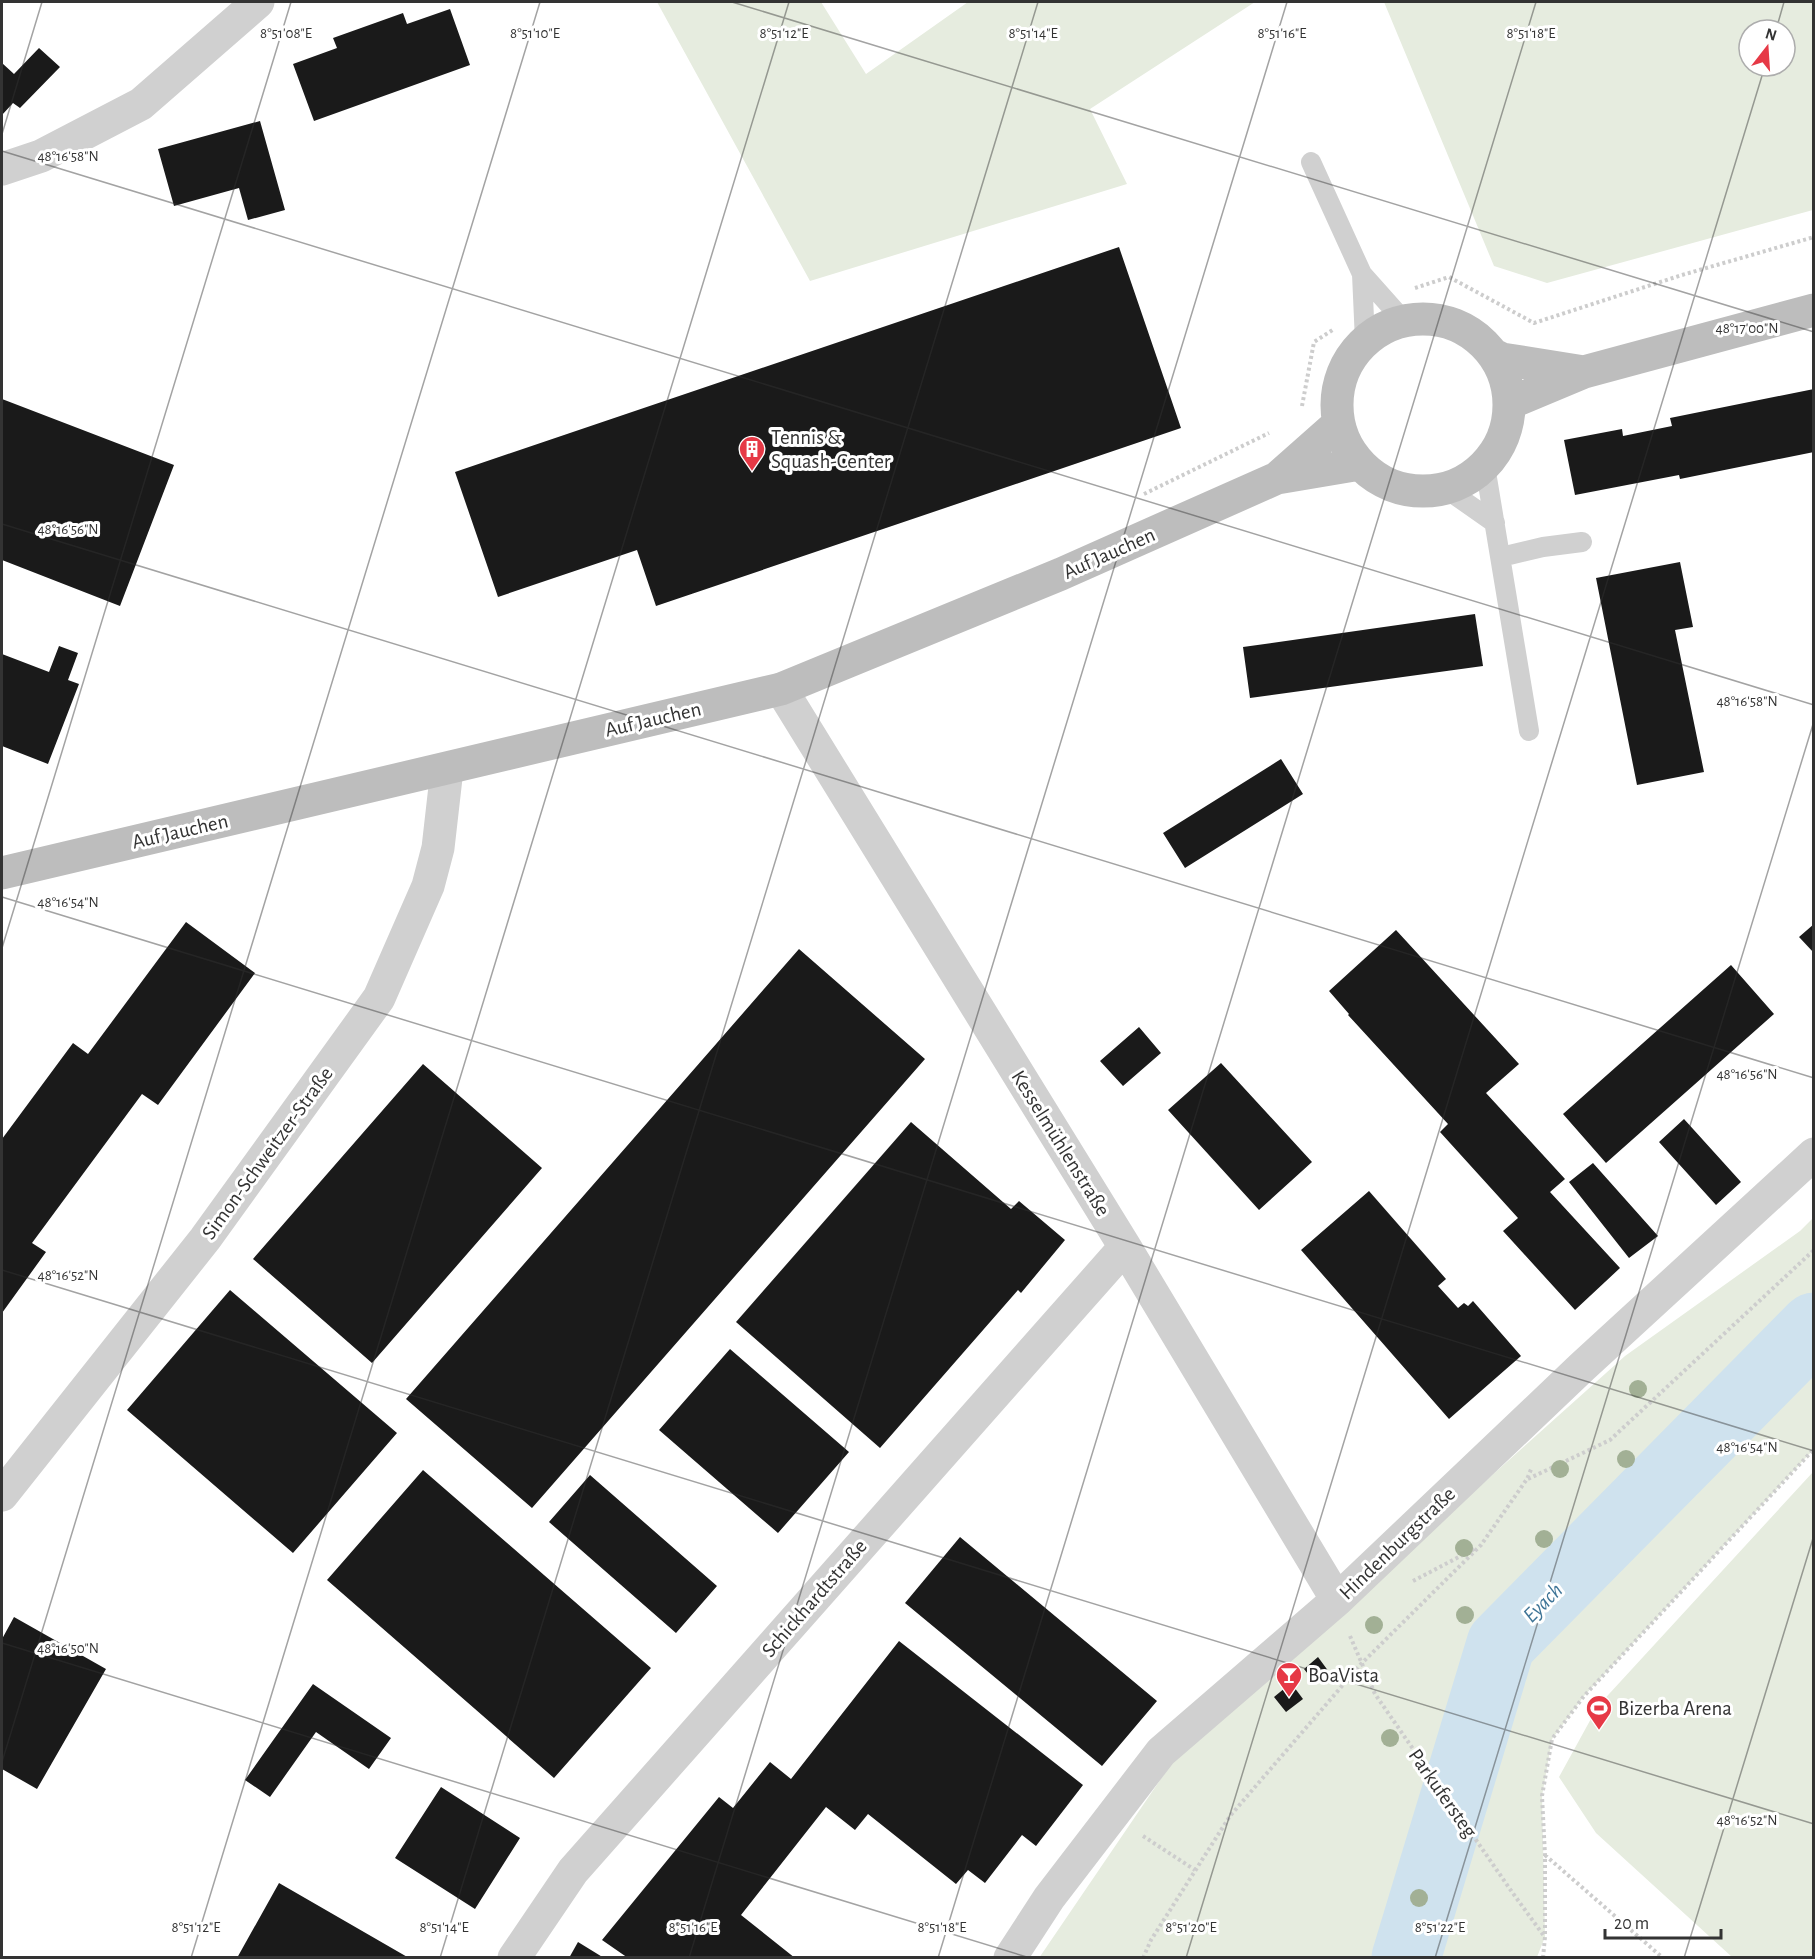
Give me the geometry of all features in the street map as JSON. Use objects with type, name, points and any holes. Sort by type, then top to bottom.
[{"type":"main road","points":[[1510,404],[1584,372],[1814,310]]},
{"type":"main road","points":[[1494,355],[1505,379],[1510,404],[1507,426],[1499,447],[1485,466],[1467,480],[1445,489],[1422,491],[1399,488],[1378,478],[1360,464],[1346,445],[1338,424],[1337,394],[1346,365],[1365,341],[1382,328],[1403,320],[1429,319],[1454,324],[1476,337],[1494,355],[1502,359],[1584,372]]},
{"type":"main road","name":"Auf Jauchen","points":[[1276,478],[1338,424]]},
{"type":"main road","name":"Auf Jauchen","points":[[2,873],[781,689],[1061,574],[1276,478],[1360,464]]},
{"type":"street","points":[[2,169],[41,156],[141,104],[258,2]]},
{"type":"street","name":"Kesselmühlenstraße","points":[[781,689],[1125,1247],[1337,1600]]},
{"type":"street","name":"Simon-Schweitzer-Straße","points":[[2,1495],[205,1239],[379,998],[428,886],[438,848],[447,768]]},
{"type":"street","name":"Hindenburgstraße","points":[[1010,1958],[1049,1898],[1161,1752],[1337,1600],[1582,1367],[1814,1154]]},
{"type":"street","name":"Schickhardtstraße","points":[[514,1958],[573,1871],[1125,1247]]},
{"type":"lane","points":[[1311,162],[1362,274],[1403,320]]},
{"type":"lane","points":[[1362,274],[1365,341]]},
{"type":"lane","points":[[1485,466],[1529,731]]},
{"type":"lane","points":[[1445,489],[1495,523]]},
{"type":"lane","points":[[1501,557],[1543,547],[1582,542]]},
{"type":"path","points":[[1449,277],[1534,323],[1682,275],[1814,237]]},
{"type":"path","points":[[1138,497],[1278,429]]},
{"type":"path","points":[[1527,1479],[1610,1440],[1814,1250]]},
{"type":"path","points":[[1543,1958],[1545,1855],[1542,1796],[1552,1739],[1584,1696],[1814,1449]]},
{"type":"path","points":[[1143,1958],[1151,1941],[1230,1816],[1361,1664],[1481,1545],[1527,1479],[1535,1461]]},
{"type":"path","name":"Parkufersteg","points":[[1352,1642],[1375,1694],[1545,1937]]},
{"type":"path","points":[[1112,1815],[1195,1870]]},
{"type":"path","points":[[1545,1855],[1663,1958]]},
{"type":"shaded area","points":[[657,2],[821,2],[866,74],[968,2],[1255,2],[1090,109],[1127,184],[810,281]]},
{"type":"shaded area","points":[[1384,2],[1813,2],[1813,210],[1547,283],[1494,266]]},
{"type":"shaded area","points":[[1813,1218],[1813,1450],[1584,1696],[1552,1739],[1542,1796],[1545,1937],[1537,1957],[1039,1958],[1173,1761],[1625,1356],[1800,1231]]},
{"type":"shaded area","points":[[1813,1472],[1813,1957],[1732,1957],[1596,1833],[1559,1777],[1598,1706]]},
{"type":"building","points":[[450,9],[470,65],[314,121],[293,64],[337,48],[333,38],[403,13],[407,24]]},
{"type":"building","points":[[39,48],[60,67],[20,108],[13,103],[2,115],[2,63],[14,74]]},
{"type":"building","points":[[260,121],[285,210],[248,220],[239,188],[174,206],[158,149]]},
{"type":"building","points":[[1119,247],[1181,428],[656,606],[637,550],[498,597],[455,472]]},
{"type":"building","points":[[1814,389],[1814,452],[1680,479],[1679,475],[1575,495],[1564,440],[1622,429],[1623,436],[1672,426],[1670,418]]},
{"type":"building","points":[[2,399],[174,465],[120,606],[2,560]]},
{"type":"building","points":[[1680,562],[1693,627],[1675,630],[1704,772],[1637,785],[1596,578]]},
{"type":"building","points":[[1475,614],[1483,666],[1250,698],[1243,647]]},
{"type":"building","points":[[59,646],[78,653],[68,680],[79,684],[48,764],[2,746],[2,654],[49,672]]},
{"type":"building","points":[[1281,759],[1303,794],[1185,868],[1163,833]]},
{"type":"building","points":[[186,922],[255,973],[158,1105],[142,1094],[32,1243],[46,1252],[2,1313],[2,1139],[73,1043],[88,1054]]},
{"type":"building","points":[[1814,924],[1814,953],[1799,937]]},
{"type":"building","points":[[1396,930],[1519,1064],[1486,1093],[1565,1179],[1550,1192],[1620,1268],[1575,1310],[1503,1231],[1518,1218],[1440,1132],[1448,1124],[1348,1015],[1329,991]]},
{"type":"building","points":[[799,949],[925,1059],[532,1508],[406,1399]]},
{"type":"building","points":[[1731,965],[1774,1014],[1606,1163],[1563,1114]]},
{"type":"building","points":[[1139,1027],[1161,1053],[1123,1086],[1100,1061]]},
{"type":"building","points":[[1221,1063],[1312,1162],[1259,1210],[1168,1110]]},
{"type":"building","points":[[423,1064],[542,1168],[372,1363],[253,1259]]},
{"type":"building","points":[[1684,1119],[1741,1182],[1716,1205],[1659,1142]]},
{"type":"building","points":[[911,1122],[1011,1209],[1019,1201],[1065,1240],[1021,1293],[1018,1290],[880,1448],[736,1322]]},
{"type":"building","points":[[1593,1163],[1658,1236],[1629,1258],[1569,1182]]},
{"type":"building","points":[[1369,1191],[1446,1279],[1438,1286],[1458,1308],[1464,1303],[1468,1306],[1473,1301],[1521,1356],[1449,1419],[1301,1250]]},
{"type":"building","points":[[230,1290],[397,1433],[293,1553],[127,1410]]},
{"type":"building","points":[[730,1349],[849,1452],[778,1533],[659,1430]]},
{"type":"building","points":[[423,1470],[651,1668],[554,1778],[327,1580]]},
{"type":"building","points":[[590,1475],[717,1586],[676,1633],[549,1522]]},
{"type":"building","points":[[960,1537],[1157,1701],[1102,1766],[905,1603]]},
{"type":"building","points":[[14,1617],[106,1669],[37,1789],[2,1769],[2,1639]]},
{"type":"building","points":[[899,1641],[1083,1785],[1036,1846],[1022,1835],[985,1883],[968,1870],[956,1884],[868,1814],[855,1830],[826,1807],[741,1915],[795,1958],[628,1958],[602,1940],[719,1797],[733,1808],[770,1762],[791,1779]]},
{"type":"building","points":[[1318,1657],[1329,1672],[1315,1683],[1304,1669]]},
{"type":"building","name":"BoaVista","points":[[1291,1683],[1303,1699],[1286,1712],[1274,1697]]},
{"type":"building","points":[[313,1684],[391,1738],[369,1769],[316,1732],[270,1797],[245,1780]]},
{"type":"building","points":[[441,1787],[520,1838],[475,1909],[395,1858]]},
{"type":"building","points":[[279,1883],[409,1958],[237,1958]]},
{"type":"building","points":[[578,1942],[604,1958],[569,1958]]},
{"type":"waterway","name":"Eyach","points":[[1406,1958],[1501,1644],[1814,1327]]},
{"type":"place","name":"Tennis & Squash-Center","points":[[752,472]]},
{"type":"place","name":"BoaVista","points":[[1289,1698]]},
{"type":"place","name":"Bizerba Arena","points":[[1599,1731]]}]
